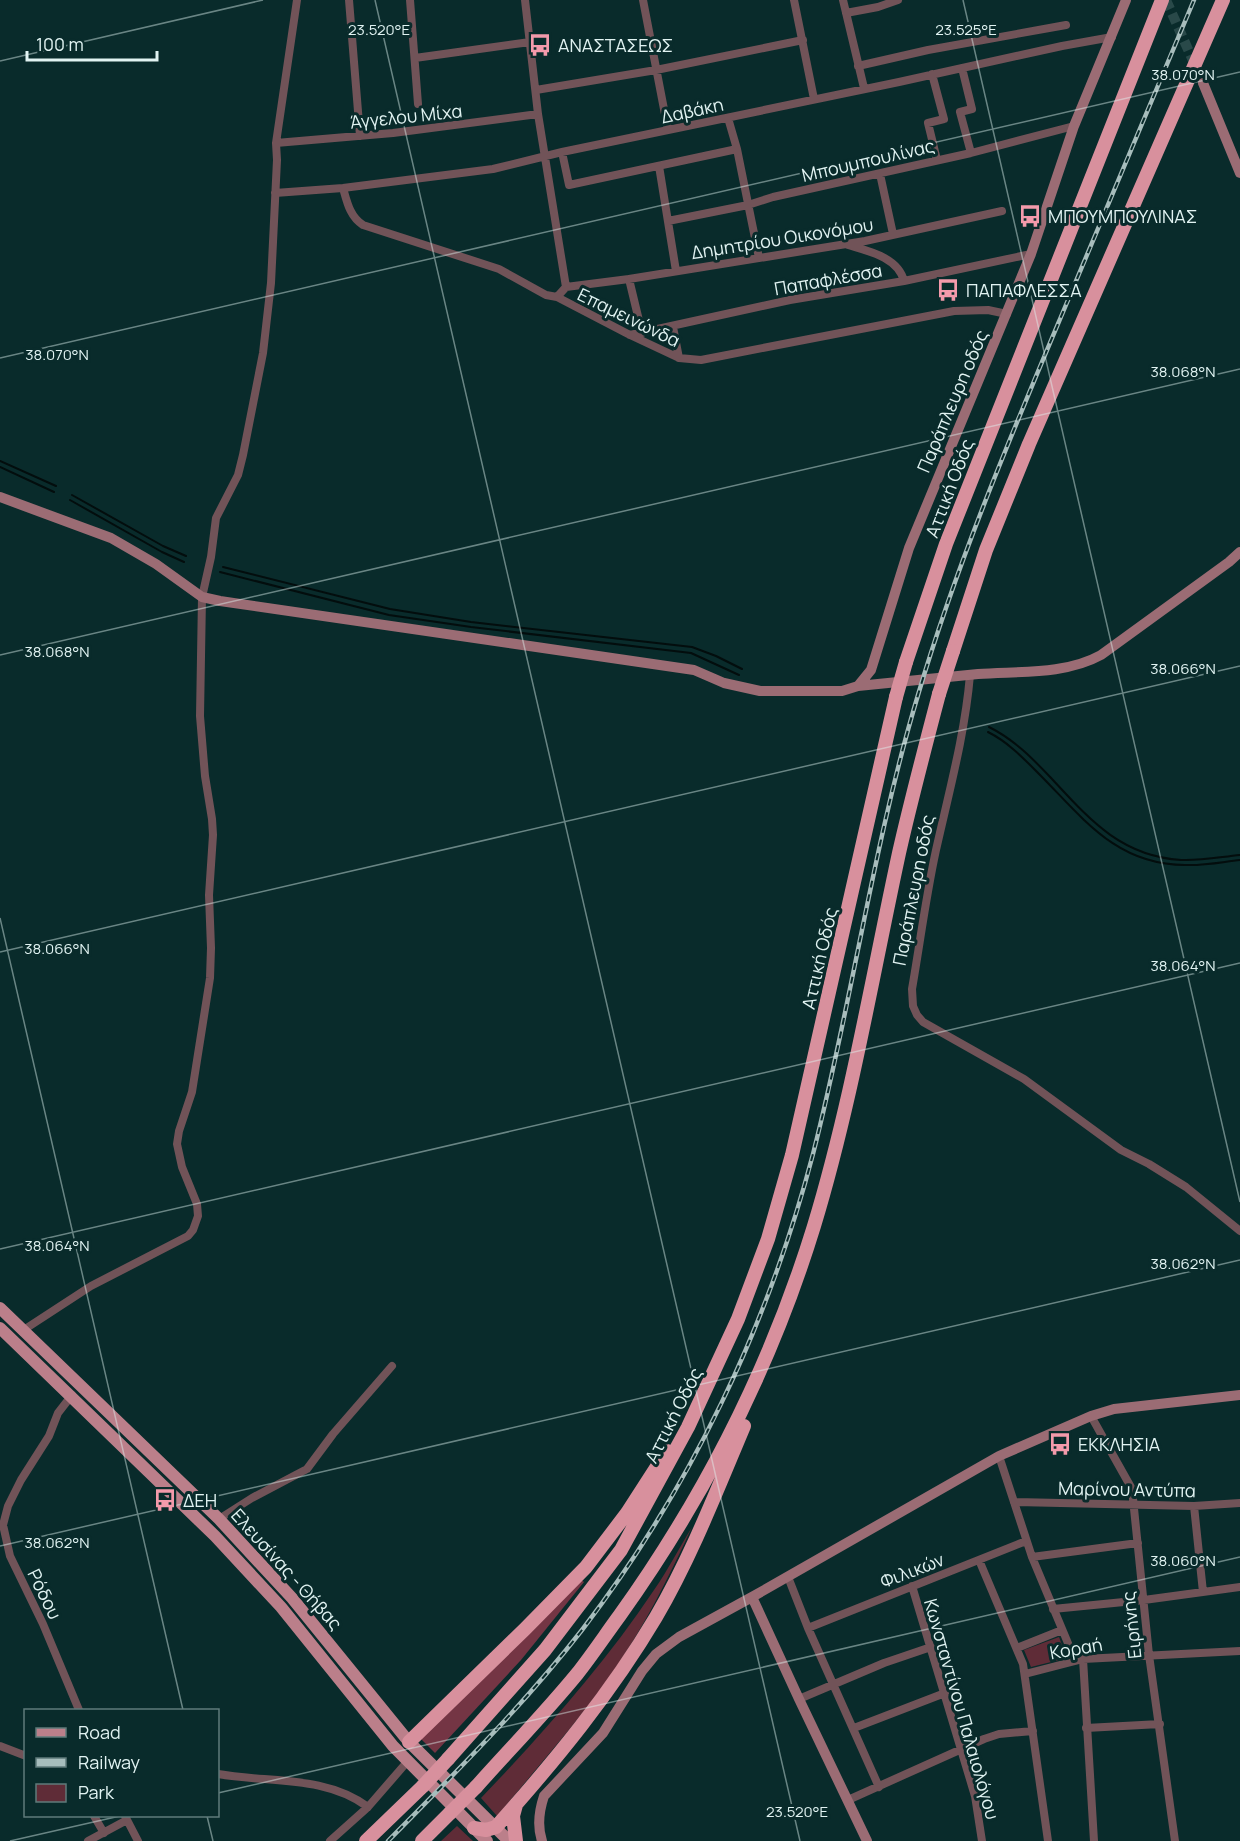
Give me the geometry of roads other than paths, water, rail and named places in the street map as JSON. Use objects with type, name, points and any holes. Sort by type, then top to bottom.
[{"type":"highway","name":"Αττική Οδός","points":[[366,1841],[423,1786],[545,1650],[621,1550],[688,1427],[738,1319],[768,1239],[786,1176],[906,662],[946,544],[1162,0]]},
{"type":"highway","points":[[422,1841],[476,1787],[578,1673],[652,1570],[701,1489],[748,1398],[794,1287],[826,1180],[852,1079],[899,851],[939,694],[986,550],[1029,444],[1223,0]]},
{"type":"highway","points":[[474,1828],[486,1830],[496,1827],[516,1804],[598,1705],[658,1614],[693,1546],[724,1474],[744,1425],[748,1398]]},
{"type":"highway","points":[[409,1742],[586,1567],[627,1513],[671,1444],[688,1427]]},
{"type":"highway","points":[[516,1804],[513,1816],[516,1841]]},
{"type":"main road","name":"Ελευσίνας - Θήβας","points":[[0,1308],[219,1519],[292,1599],[409,1742],[509,1841]]},
{"type":"main road","name":"Ελευσίνας - Θήβας","points":[[0,1328],[215,1536],[281,1607],[407,1762],[487,1841]]},
{"type":"main road","points":[[407,1762],[409,1742]]},
{"type":"street","points":[[13,1340],[23,1330],[91,1286],[188,1236],[198,1216],[197,1204],[182,1167],[177,1144],[192,1092],[210,978],[209,895],[213,835],[200,716],[202,597],[216,518],[238,475],[263,353],[271,283],[276,143],[297,0]]},
{"type":"street","points":[[349,0],[360,136]]},
{"type":"street","points":[[410,0],[418,104]]},
{"type":"street","points":[[525,0],[544,156],[566,286],[557,297]]},
{"type":"street","points":[[643,0],[668,130]]},
{"type":"street","points":[[794,0],[814,99]]},
{"type":"street","points":[[843,0],[864,88]]},
{"type":"street","points":[[846,13],[878,7],[898,0]]},
{"type":"street","name":"Παράπλευρη οδός","points":[[855,687],[871,670],[909,548],[1031,254],[1074,126],[1126,0]]},
{"type":"street","points":[[858,66],[928,50],[1066,25]]},
{"type":"street","name":"Δαβάκη","points":[[276,193],[343,188],[493,169],[562,152],[1112,37]]},
{"type":"street","points":[[536,90],[656,70],[802,40]]},
{"type":"street","points":[[415,58],[530,42]]},
{"type":"street","points":[[962,68],[972,109],[960,112],[971,153]]},
{"type":"street","points":[[932,74],[944,119],[928,123],[937,160]]},
{"type":"street","points":[[1203,83],[1240,173]]},
{"type":"street","name":"Άγγελου Μίχα","points":[[276,143],[452,126],[538,114]]},
{"type":"street","points":[[728,118],[759,258]]},
{"type":"street","name":"Μπουμπουλίνας","points":[[668,221],[748,205],[773,197],[971,153],[1074,126]]},
{"type":"street","points":[[562,152],[569,185],[736,149]]},
{"type":"street","points":[[659,166],[675,271]]},
{"type":"street","points":[[880,174],[893,234]]},
{"type":"street","name":"Επαμεινώνδα","points":[[343,188],[351,212],[363,225],[499,269],[546,295],[557,297],[630,335],[686,360],[701,360],[954,311],[972,309],[1007,314]]},
{"type":"street","name":"Δημητρίου Οικονόμου","points":[[566,286],[629,279],[844,243],[865,242],[1002,211]]},
{"type":"street","points":[[844,243],[888,260],[897,268],[904,282]]},
{"type":"street","name":"Παπαφλέσσα","points":[[630,335],[790,300],[904,282],[1031,254]]},
{"type":"street","points":[[629,279],[642,333]]},
{"type":"street","points":[[673,327],[679,358]]},
{"type":"street","points":[[0,497],[111,538],[156,564],[202,597],[694,670],[724,683],[760,691],[842,691],[855,687],[1044,670],[1087,663],[1240,552]]},
{"type":"street","name":"Παράπλευρη οδός","points":[[970,675],[959,752],[936,853],[912,989],[913,1006],[917,1015],[932,1028],[1024,1079],[1121,1150],[1186,1187],[1240,1231]]},
{"type":"street","points":[[219,1519],[252,1498],[307,1469],[333,1434],[392,1366]]},
{"type":"street","name":"Ρόδου","points":[[79,1709],[43,1624],[10,1556],[3,1525],[4,1515],[11,1500],[50,1436],[58,1413],[82,1386]]},
{"type":"street","points":[[542,1841],[539,1823],[544,1796],[603,1733],[642,1671],[656,1654],[679,1636],[788,1577],[999,1456],[1091,1416],[1114,1409],[1240,1395]]},
{"type":"street","name":"Ειρήνης","points":[[1091,1416],[1132,1489],[1135,1504],[1149,1655],[1175,1841]]},
{"type":"street","points":[[999,1456],[1032,1557],[1062,1630],[1079,1659],[1094,1841]]},
{"type":"street","name":"Μαρίνου Αντύπα","points":[[1014,1502],[1194,1506],[1240,1503]]},
{"type":"street","points":[[1194,1506],[1203,1592]]},
{"type":"street","name":"Φιλικών","points":[[808,1628],[1026,1541]]},
{"type":"street","points":[[1032,1557],[1138,1543]]},
{"type":"street","points":[[979,1560],[1017,1647],[1025,1674],[1048,1841]]},
{"type":"street","points":[[788,1577],[808,1628],[879,1787]]},
{"type":"street","name":"Κωνσταντίνου Παλαιολόγου","points":[[912,1586],[975,1796],[982,1841]]},
{"type":"street","points":[[1053,1609],[1240,1587]]},
{"type":"street","points":[[752,1597],[867,1841]]},
{"type":"street","points":[[1017,1647],[1062,1630]]},
{"type":"street","points":[[799,1699],[884,1663],[931,1647]]},
{"type":"street","name":"Κοραή","points":[[1025,1674],[1079,1659],[1240,1651]]},
{"type":"street","points":[[854,1728],[945,1693]]},
{"type":"street","points":[[1086,1728],[1160,1724]]},
{"type":"street","points":[[848,1800],[960,1749],[999,1734],[1033,1731]]},
{"type":"street","points":[[0,1746],[24,1755]]},
{"type":"street","points":[[330,1841],[368,1807],[407,1762]]},
{"type":"street","points":[[219,1774],[243,1778],[294,1780],[357,1798],[368,1807]]},
{"type":"street","points":[[95,1817],[104,1833]]},
{"type":"street","points":[[88,1841],[126,1818],[138,1841]]},
{"type":"waterway","points":[[0,461],[56,486]]},
{"type":"waterway","points":[[0,467],[54,492]]},
{"type":"waterway","points":[[72,495],[163,546],[186,556]]},
{"type":"waterway","points":[[70,500],[184,562]]},
{"type":"waterway","points":[[223,567],[390,609],[471,622],[692,647],[742,669]]},
{"type":"waterway","points":[[220,572],[389,615],[691,653],[739,675]]},
{"type":"waterway","points":[[989,727],[1023,750],[1094,822],[1124,843],[1160,857],[1181,860],[1240,855]]},
{"type":"waterway","points":[[988,732],[1004,741],[1074,811],[1122,849],[1141,858],[1162,863],[1199,865],[1240,860]]},
{"type":"tunnel","points":[[1166,0],[1203,83]]},
{"type":"railway","points":[[388,1841],[488,1738],[582,1630],[621,1576],[691,1463],[749,1343],[795,1218],[813,1154],[840,1039],[888,809],[933,646],[1004,454],[1194,0]]},
{"type":"place","name":"ΑΝΑΣΤΑΣΕΩΣ","points":[[540,45]]},
{"type":"place","name":"ΜΠΟΥΜΠΟΥΛΙΝΑΣ","points":[[1030,216]]},
{"type":"place","name":"ΠΑΠΑΦΛΕΣΣΑ","points":[[948,290]]},
{"type":"place","name":"ΕΚΚΛΗΣΙΑ","points":[[1060,1444]]},
{"type":"place","name":"ΔΕΗ","points":[[165,1500]]}]
